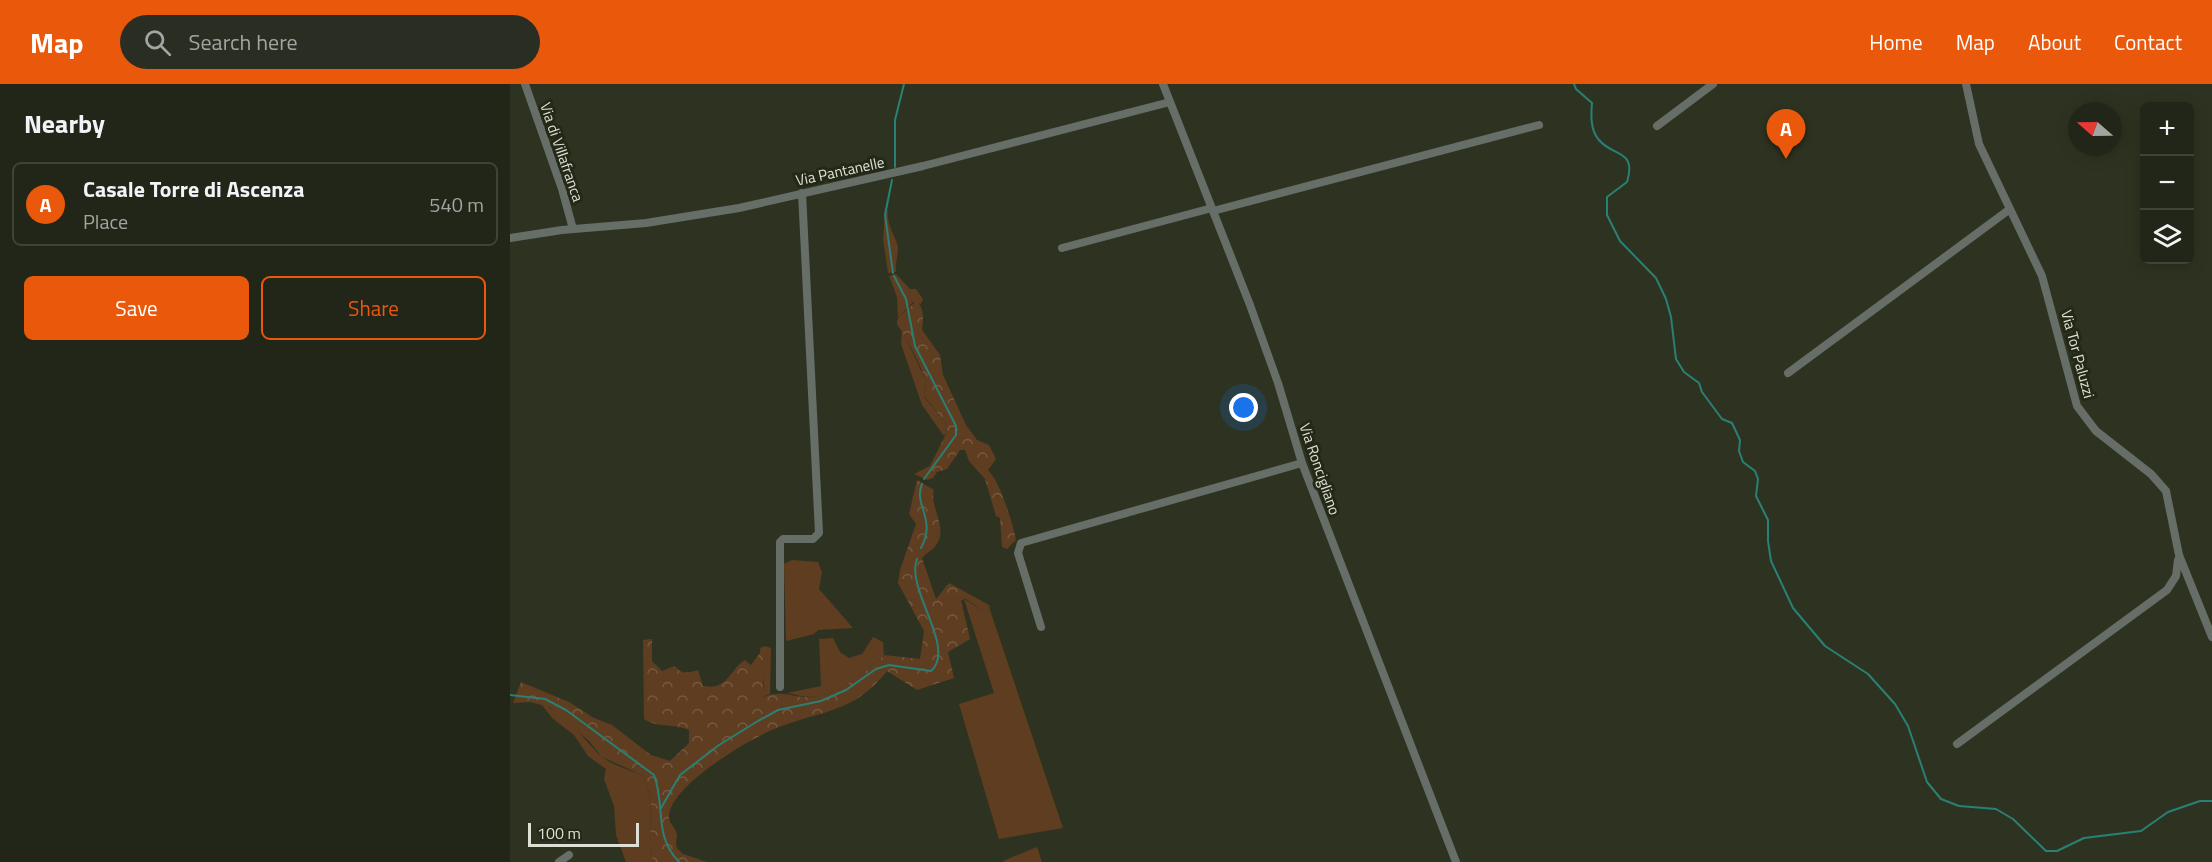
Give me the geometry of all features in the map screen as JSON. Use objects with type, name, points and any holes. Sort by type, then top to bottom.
[{"type":"street","name":"Via di Villafranca","points":[[525,84],[562,189],[573,229]]},
{"type":"street","name":"Via Roncigliano","points":[[1163,84],[1278,383],[1302,463],[1456,862]]},
{"type":"street","points":[[1657,126],[1713,84]]},
{"type":"street","name":"Via Tor Paluzzi","points":[[1966,84],[1976,136],[2042,276],[2079,410],[2096,431],[2163,486],[2170,502],[2179,555],[2212,637]]},
{"type":"street","name":"Via Pantanelle","points":[[510,238],[701,215],[923,166],[1170,102]]},
{"type":"street","points":[[1062,248],[1539,125]]},
{"type":"street","points":[[780,687],[780,542],[783,539],[813,539],[819,533],[802,193]]},
{"type":"street","points":[[1788,373],[2010,209]]},
{"type":"street","points":[[1041,627],[1018,553],[1021,543],[1302,463]]},
{"type":"street","points":[[1957,744],[2167,590],[2176,576],[2179,555]]},
{"type":"street","points":[[559,862],[569,855]]},
{"type":"green space","points":[[885,211],[888,211],[889,222],[898,248],[896,272],[888,273],[883,239]]},
{"type":"green space","points":[[896,274],[910,289],[916,289],[923,299],[921,304],[913,302],[898,318],[897,297],[889,276]]},
{"type":"green space","points":[[916,301],[922,311],[922,330],[940,355],[943,375],[966,425],[977,440],[989,445],[996,459],[988,470],[1001,493],[1016,540],[1007,549],[1002,547],[1000,518],[996,516],[985,479],[969,461],[965,450],[960,450],[947,469],[937,472],[933,478],[927,480],[914,474],[930,466],[947,432],[945,422],[924,396],[926,382],[909,343],[897,325],[898,318]]},
{"type":"green space","points":[[902,330],[926,381],[924,397],[945,422],[947,432],[944,436],[922,405],[901,344]]},
{"type":"green space","points":[[917,480],[934,490],[934,503],[940,525],[939,539],[935,547],[922,558],[936,599],[949,583],[989,605],[990,610],[984,611],[966,599],[961,600],[970,639],[948,652],[954,678],[917,690],[887,671],[861,696],[848,704],[772,730],[745,744],[696,778],[673,803],[669,815],[677,835],[677,848],[683,854],[707,862],[653,862],[650,847],[651,801],[644,776],[602,757],[589,741],[551,708],[531,702],[513,703],[521,682],[569,702],[594,718],[612,725],[651,755],[670,761],[689,743],[689,730],[654,724],[644,719],[643,640],[652,639],[652,661],[662,671],[675,666],[685,672],[698,670],[703,686],[711,687],[723,683],[745,660],[751,665],[762,650],[764,652],[763,697],[783,694],[813,697],[833,692],[851,682],[884,655],[920,659],[924,631],[898,583],[900,570],[916,524],[909,514]]},
{"type":"green space","points":[[792,560],[818,562],[822,572],[819,589],[853,628],[818,630],[814,634],[786,641],[784,564]]},
{"type":"green space","points":[[964,599],[984,611],[990,610],[1063,828],[999,839],[959,704],[994,693]]},
{"type":"green space","points":[[873,637],[883,642],[884,655],[850,682],[831,693],[820,696],[807,697],[787,693],[821,686],[819,639],[833,638],[840,652],[849,658],[862,654]]},
{"type":"green space","points":[[765,646],[771,648],[770,694],[762,697],[764,685],[760,648]]},
{"type":"green space","points":[[542,705],[566,720],[604,759],[644,776],[651,801],[650,847],[653,862],[626,862],[616,835],[614,806],[604,779],[606,769],[588,756],[574,735],[552,718]]},
{"type":"green space","points":[[1037,847],[1042,862],[1003,861]]},
{"type":"waterway","points":[[895,167],[895,120],[904,84]]},
{"type":"waterway","points":[[1574,84],[1576,89],[1592,103],[1592,122],[1596,136],[1605,145],[1622,155],[1629,164],[1627,182],[1607,197],[1607,215],[1620,241],[1656,278],[1671,317],[1676,359],[1684,372],[1699,383],[1702,392],[1722,419],[1732,423],[1740,440],[1739,451],[1743,462],[1755,471],[1758,479],[1756,496],[1768,520],[1771,561],[1793,608],[1825,646],[1868,674],[1895,704],[1908,726],[1927,782],[1941,799],[1959,806],[1996,809],[2013,819],[2046,851],[2057,851],[2084,838],[2141,831],[2168,812],[2200,801],[2212,801]]},
{"type":"waterway","points":[[892,180],[885,215],[893,273]]},
{"type":"waterway","points":[[894,276],[906,299],[915,346],[956,426],[956,435],[924,479]]},
{"type":"waterway","points":[[921,548],[927,529],[920,499],[922,484]]},
{"type":"waterway","points":[[661,808],[680,775],[719,745],[778,710],[821,701],[846,690],[876,669],[889,665],[931,671],[937,661],[938,648],[918,586],[915,571],[917,559]]},
{"type":"waterway","points":[[510,695],[545,699],[566,710],[654,775],[666,842],[679,862]]},
{"type":"place","name":"Casale Torre di Ascenza","points":[[1786,159]]}]
